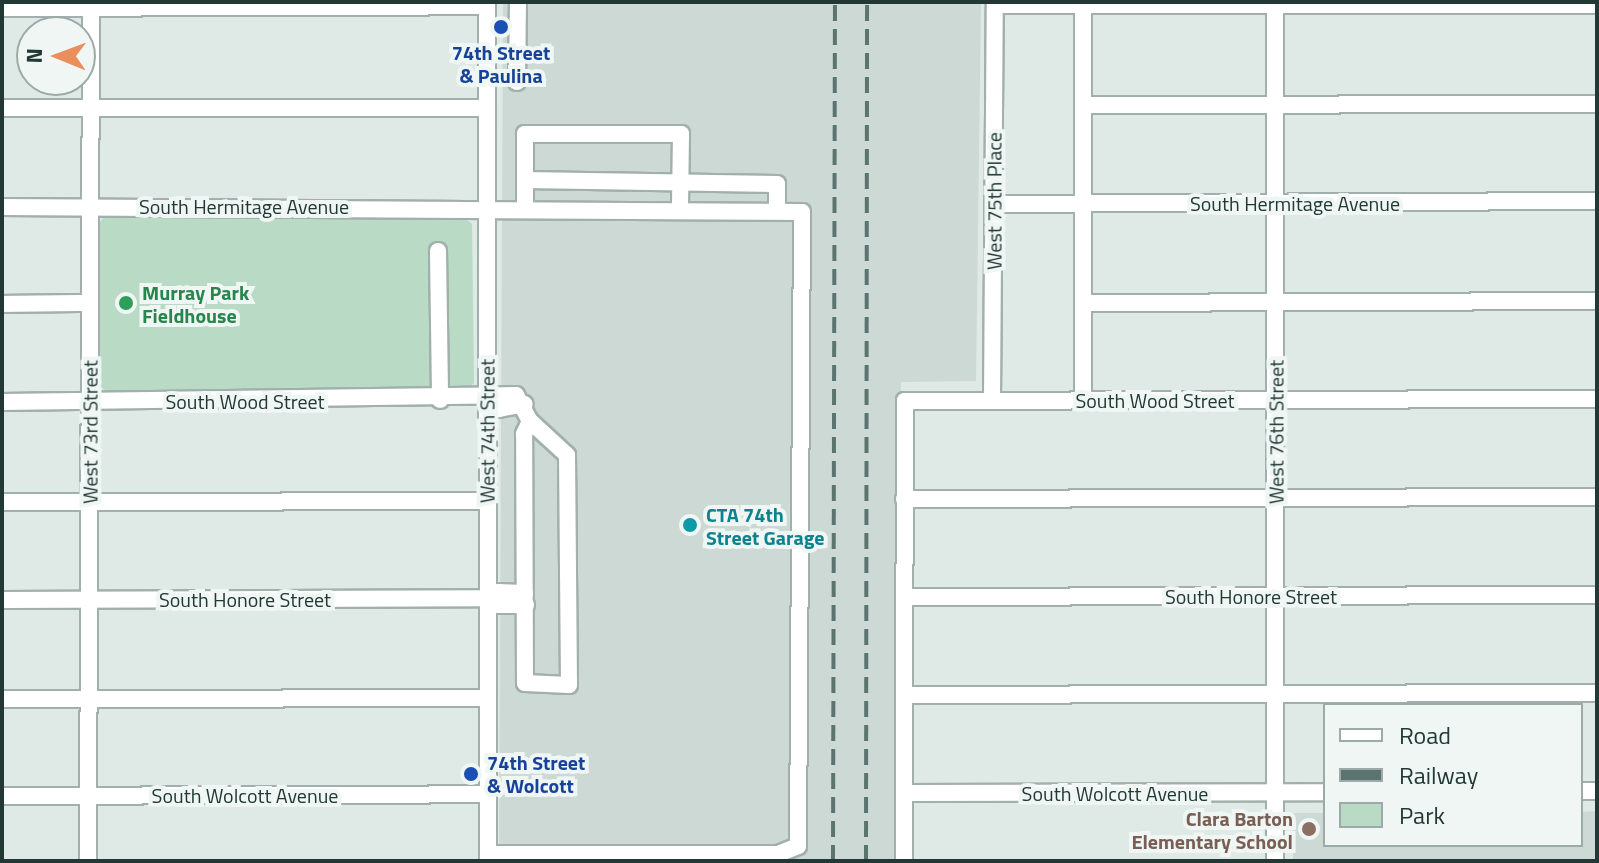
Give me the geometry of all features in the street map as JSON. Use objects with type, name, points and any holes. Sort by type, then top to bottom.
[{"type":"street","points":[[517,82],[518,2]]},
{"type":"street","points":[[2,8],[487,4]]},
{"type":"street","name":"West 74th Street","points":[[487,4],[488,857]]},
{"type":"street","points":[[995,4],[1597,5]]},
{"type":"street","name":"West 75th Place","points":[[992,400],[995,4]]},
{"type":"street","points":[[1083,4],[1083,400]]},
{"type":"street","name":"West 76th Street","points":[[1275,4],[1275,861]]},
{"type":"street","name":"West 73rd Street","points":[[88,861],[91,5]]},
{"type":"street","points":[[1083,105],[1597,104]]},
{"type":"street","points":[[2,108],[487,108]]},
{"type":"street","points":[[525,207],[525,134],[681,134],[680,210]]},
{"type":"street","points":[[488,857],[778,854],[798,846],[802,212],[777,211],[777,184],[525,180]]},
{"type":"street","name":"South Hermitage Avenue","points":[[994,204],[1597,201]]},
{"type":"street","name":"South Hermitage Avenue","points":[[2,207],[487,206],[777,211]]},
{"type":"street","points":[[438,251],[440,400]]},
{"type":"street","points":[[1083,303],[1597,301]]},
{"type":"street","points":[[2,304],[90,303]]},
{"type":"street","name":"South Wood Street","points":[[904,499],[905,401],[1597,399]]},
{"type":"street","name":"South Wood Street","points":[[2,402],[487,400],[499,409],[527,412]]},
{"type":"street","points":[[527,412],[567,455],[569,685],[525,683],[524,434],[527,412]]},
{"type":"street","points":[[904,861],[904,499],[1597,497]]},
{"type":"street","points":[[2,502],[487,501]]},
{"type":"street","name":"South Honore Street","points":[[904,597],[1597,595]]},
{"type":"street","name":"South Honore Street","points":[[2,600],[487,598],[499,605],[526,599]]},
{"type":"street","points":[[904,695],[1597,693]]},
{"type":"street","points":[[2,699],[488,698]]},
{"type":"street","name":"South Wolcott Avenue","points":[[904,793],[1323,792]]},
{"type":"street","name":"South Wolcott Avenue","points":[[2,796],[488,794]]},
{"type":"shaded area","points":[[503,2],[981,2],[976,381],[901,382],[902,861],[499,861]]},
{"type":"shaded area","name":"Clara Barton Elementary School","points":[[1597,811],[1597,861],[1293,861],[1293,813],[1323,813],[1323,847],[1583,847],[1583,812]]},
{"type":"green space","points":[[108,213],[460,214],[472,224],[474,383],[465,392],[108,393],[100,386],[100,222]]},
{"type":"railway","points":[[833,861],[835,2]]},
{"type":"railway","points":[[866,861],[867,2]]},
{"type":"place","name":"74th Street & Paulina","points":[[501,27]]},
{"type":"place","name":"Murray Park Fieldhouse","points":[[126,303]]},
{"type":"place","name":"CTA 74th Street Garage","points":[[690,525]]},
{"type":"place","name":"74th Street & Wolcott","points":[[471,774]]},
{"type":"place","name":"Clara Barton Elementary School","points":[[1309,829]]}]
